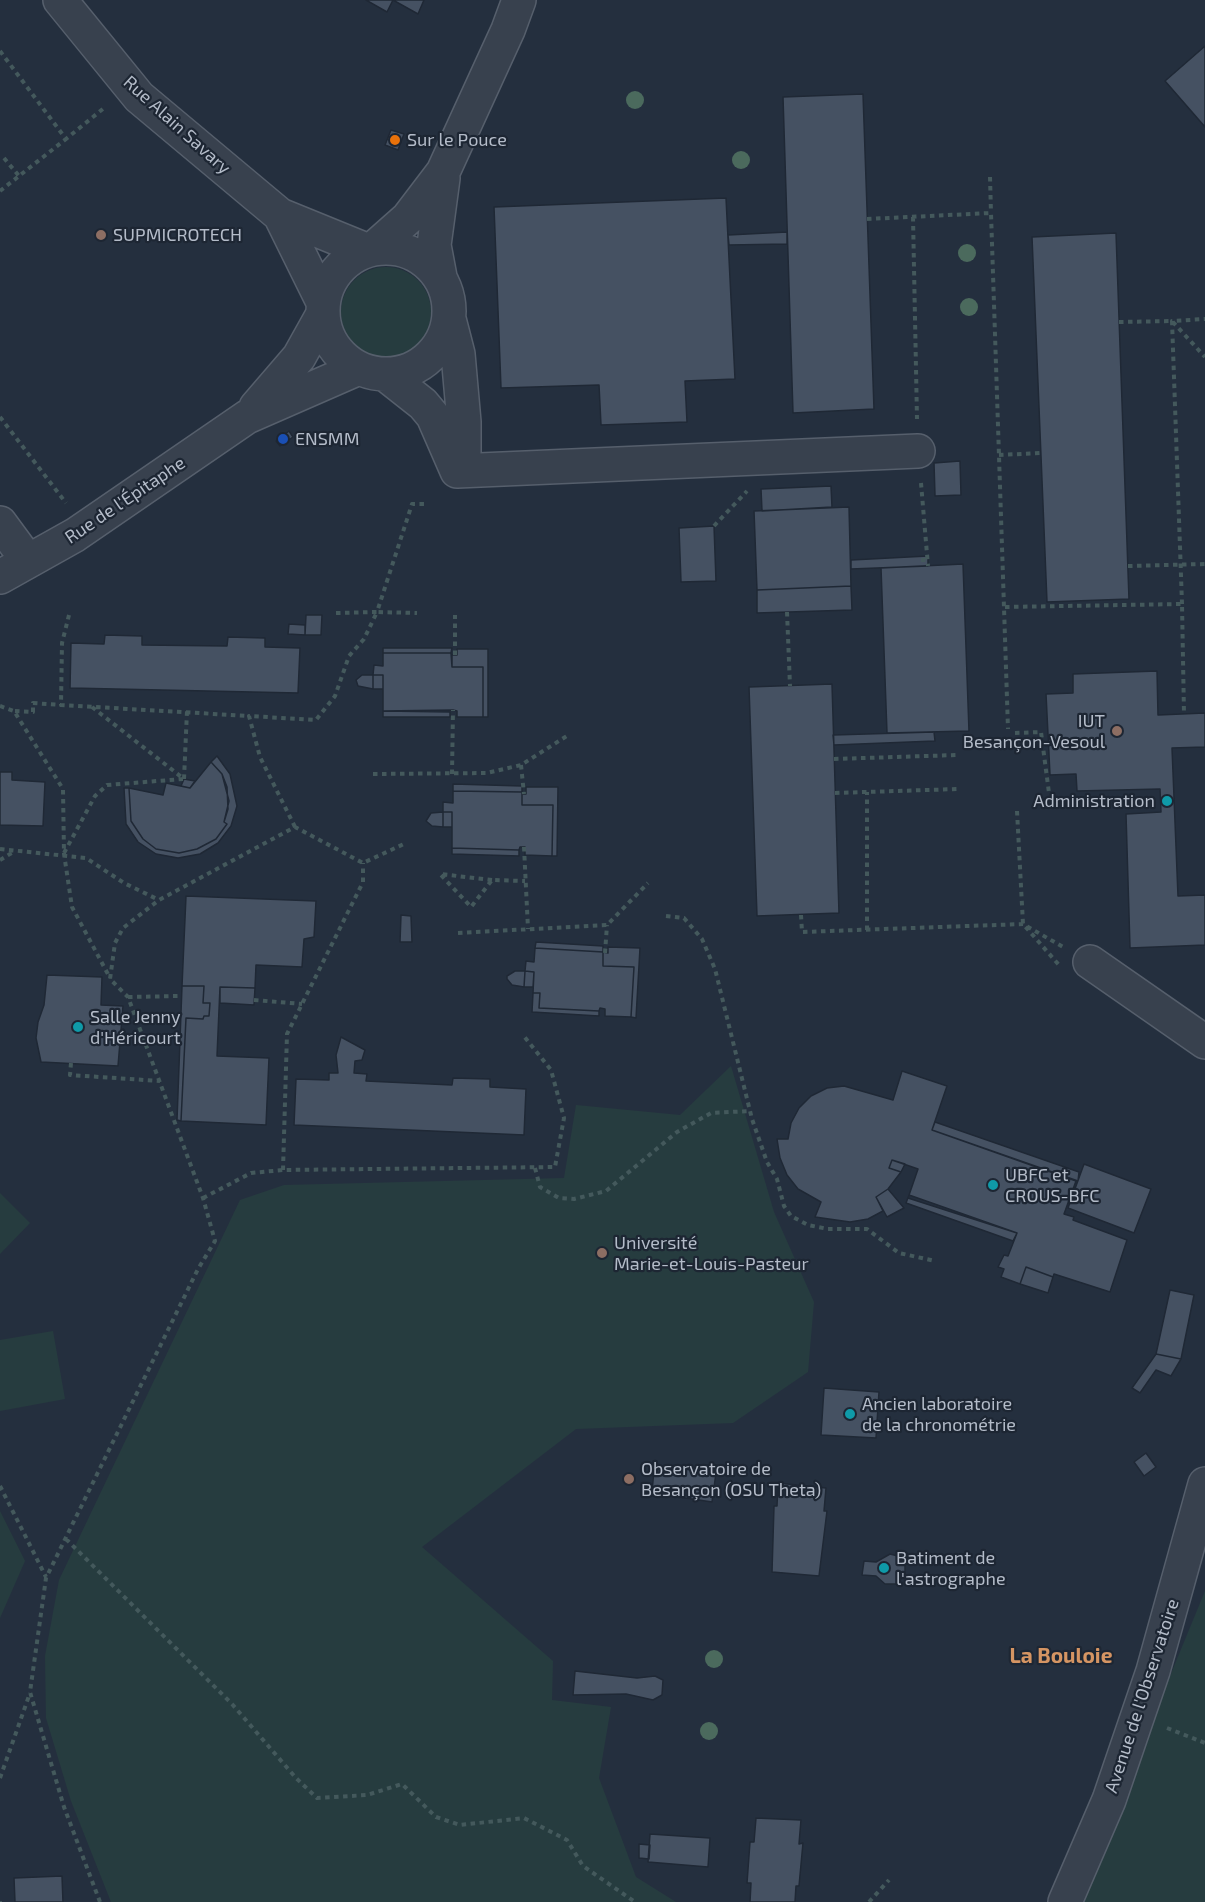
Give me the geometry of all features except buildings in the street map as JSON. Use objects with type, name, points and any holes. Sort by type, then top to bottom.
[{"type":"street","name":"Rue Alain Savary","points":[[60,0],[139,97],[280,215],[370,250]]},
{"type":"street","points":[[457,471],[433,416],[423,404],[372,371],[344,359],[333,346],[326,330],[323,308],[330,282],[342,265],[370,250],[408,218],[443,172],[508,30],[519,0]]},
{"type":"street","points":[[443,172],[434,245],[440,277],[448,297],[449,319],[458,354],[464,422],[464,452],[457,471]]},
{"type":"street","name":"Rue Alain Savary","points":[[280,215],[323,308]]},
{"type":"street","points":[[370,250],[388,247],[411,252],[424,260],[440,277]]},
{"type":"street","name":"Rue de l'Épitaphe","points":[[0,577],[137,494],[247,417],[299,357],[323,308]]},
{"type":"street","points":[[372,371],[405,371],[423,362],[438,347],[449,319]]},
{"type":"street","name":"Rue de l'Épitaphe","points":[[247,417],[372,371]]},
{"type":"street","points":[[457,471],[918,451]]},
{"type":"street","points":[[0,523],[28,561]]},
{"type":"street","points":[[1076,965],[1205,1042]]},
{"type":"street","name":"Avenue de l'Observatoire","points":[[1065,1902],[1108,1800],[1137,1719],[1203,1503]]},
{"type":"path","points":[[0,51],[66,139]]},
{"type":"path","points":[[0,191],[104,108]]},
{"type":"path","points":[[4,158],[19,176]]},
{"type":"path","points":[[990,177],[1008,729]]},
{"type":"path","points":[[867,219],[991,213]]},
{"type":"path","points":[[914,217],[918,451],[928,566]]},
{"type":"path","points":[[1119,322],[1205,319]]},
{"type":"path","points":[[1172,321],[1205,357]]},
{"type":"path","points":[[1172,321],[1184,714]]},
{"type":"path","points":[[0,417],[66,503]]},
{"type":"path","points":[[999,455],[1041,453]]},
{"type":"path","points":[[0,706],[14,711],[33,712],[33,703],[316,720],[335,696],[349,656],[364,639],[377,612],[412,504],[424,504]]},
{"type":"path","points":[[921,560],[928,560]]},
{"type":"path","points":[[1128,566],[1205,564]]},
{"type":"path","points":[[1005,607],[1182,604]]},
{"type":"path","points":[[787,612],[790,686]]},
{"type":"path","points":[[336,613],[417,613]]},
{"type":"path","points":[[61,705],[62,643],[69,615]]},
{"type":"path","points":[[455,615],[455,655]]},
{"type":"path","points":[[91,707],[184,779]]},
{"type":"path","points":[[452,774],[453,710]]},
{"type":"path","points":[[0,1778],[30,1692],[46,1578],[198,1269],[215,1240],[203,1198],[128,997],[111,979],[72,907],[64,854],[63,789],[14,711]]},
{"type":"path","points":[[184,779],[187,711]]},
{"type":"path","points":[[249,716],[260,757],[295,827],[363,863]]},
{"type":"path","points":[[1015,733],[1041,732],[1049,793]]},
{"type":"path","points":[[373,774],[487,773],[521,765],[570,734]]},
{"type":"path","points":[[834,759],[957,755]]},
{"type":"path","points":[[521,765],[524,794]]},
{"type":"path","points":[[64,854],[95,796],[107,785],[184,779]]},
{"type":"path","points":[[835,793],[958,789]]},
{"type":"path","points":[[867,792],[867,930]]},
{"type":"path","points":[[1017,810],[1023,924],[1076,965]]},
{"type":"path","points":[[111,979],[115,943],[123,928],[159,900],[295,827]]},
{"type":"path","points":[[363,863],[406,843]]},
{"type":"path","points":[[524,847],[528,929]]},
{"type":"path","points":[[0,849],[86,858],[124,883],[159,900]]},
{"type":"path","points":[[0,860],[16,850]]},
{"type":"path","points":[[283,1170],[287,1034],[363,882],[363,863]]},
{"type":"path","points":[[492,880],[471,907],[440,874],[525,881]]},
{"type":"path","points":[[605,953],[607,925],[648,883]]},
{"type":"path","points":[[801,915],[802,932],[1023,924],[1076,965]]},
{"type":"path","points":[[666,916],[684,918],[702,939],[715,969],[750,1111],[768,1162],[777,1179],[784,1206],[791,1216],[808,1225],[828,1229],[867,1229],[899,1253],[935,1261]]},
{"type":"path","points":[[458,933],[607,925]]},
{"type":"path","points":[[128,997],[179,996]]},
{"type":"path","points":[[254,1000],[302,1004]]},
{"type":"path","points":[[203,1198],[251,1173],[283,1170],[555,1167],[564,1118],[551,1070],[523,1035]]},
{"type":"path","points":[[71,1063],[70,1075],[160,1081]]},
{"type":"path","points":[[535,1168],[540,1186],[559,1198],[574,1199],[606,1191],[686,1128],[711,1113],[750,1111]]},
{"type":"path","points":[[0,1486],[46,1578]]},
{"type":"path","points":[[66,1539],[232,1704],[296,1778],[317,1798],[367,1795],[402,1784],[436,1817],[460,1825],[524,1818],[567,1840],[583,1866],[635,1902]]},
{"type":"path","points":[[30,1692],[64,1807],[100,1902]]},
{"type":"path","points":[[1158,1725],[1205,1743]]},
{"type":"path","points":[[869,1902],[889,1880]]},
{"type":"green space","points":[[377,267],[395,267],[411,274],[424,287],[431,303],[431,321],[424,337],[411,350],[395,357],[377,357],[361,350],[348,337],[341,321],[341,303],[348,287],[361,274]]},
{"type":"green space","points":[[731,1066],[774,1212],[814,1302],[808,1372],[733,1423],[576,1429],[422,1547],[553,1661],[552,1700],[611,1707],[599,1778],[636,1877],[676,1902],[111,1902],[71,1801],[46,1718],[45,1656],[59,1580],[240,1200],[284,1185],[564,1178],[576,1105],[680,1115]]},
{"type":"green space","points":[[0,1193],[30,1223],[0,1254]]},
{"type":"green space","points":[[53,1331],[65,1399],[0,1411],[0,1340]]},
{"type":"green space","points":[[0,1511],[25,1561],[0,1618]]},
{"type":"green space","points":[[1205,1591],[1205,1902],[1077,1902]]},
{"type":"place","name":"Sur le Pouce","points":[[395,140]]},
{"type":"place","name":"SUPMICROTECH","points":[[101,235]]},
{"type":"place","name":"ENSMM","points":[[283,439]]},
{"type":"place","name":"IUT Besançon-Vesoul","points":[[1117,731]]},
{"type":"place","name":"Administration","points":[[1167,801]]},
{"type":"place","name":"Salle Jenny d'Héricourt","points":[[78,1027]]},
{"type":"place","name":"UBFC et CROUS-BFC","points":[[993,1185]]},
{"type":"place","name":"Université Marie-et-Louis-Pasteur","points":[[602,1253]]},
{"type":"place","name":"Ancien laboratoire de la chronométrie","points":[[850,1414]]},
{"type":"place","name":"Observatoire de Besançon (OSU Theta)","points":[[629,1479]]},
{"type":"place","name":"Batiment de l'astrographe","points":[[884,1568]]},
{"type":"district","name":"La Bouloie","points":[[1061,1656]]}]
